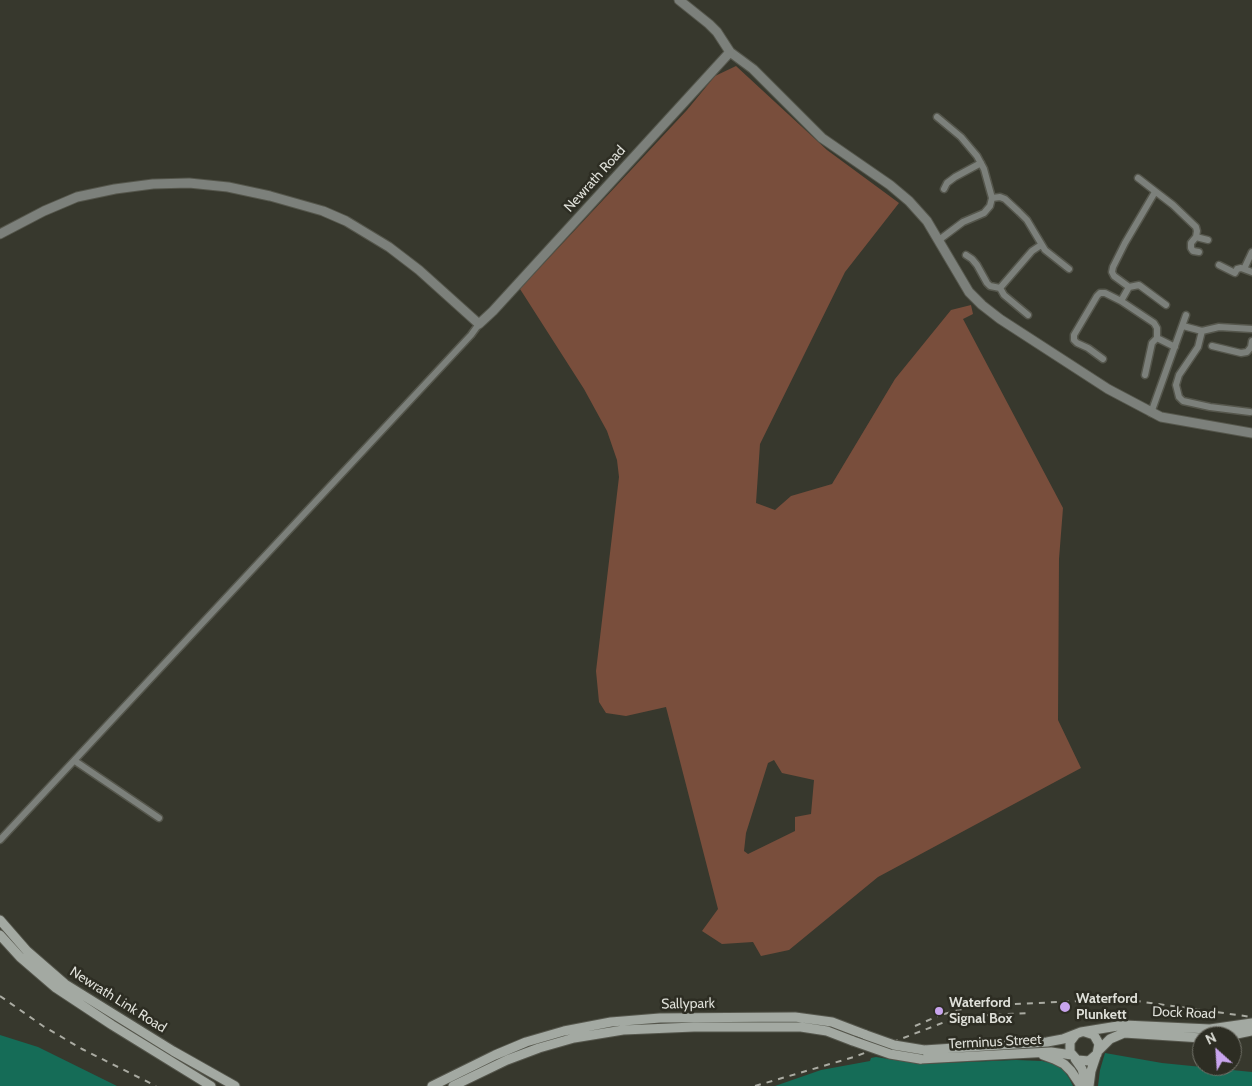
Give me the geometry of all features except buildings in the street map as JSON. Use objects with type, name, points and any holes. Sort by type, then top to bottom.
[{"type":"main road","name":"Newrath Link Road","points":[[0,920],[27,951],[66,984],[174,1051],[235,1086]]},
{"type":"main road","name":"Newrath Link Road","points":[[0,934],[26,963],[56,988],[211,1086]]},
{"type":"main road","name":"Sallypark","points":[[456,1081],[505,1050],[545,1036],[574,1028],[660,1018],[804,1018],[832,1022],[894,1045],[924,1050]]},
{"type":"main road","name":"Dock Road","points":[[1235,1026],[1252,1023]]},
{"type":"main road","name":"Dock Road","points":[[1084,1032],[1129,1024],[1192,1033]]},
{"type":"main road","name":"Sallypark","points":[[456,1081],[539,1048],[580,1037],[623,1030],[685,1027],[801,1027],[827,1031],[890,1054],[920,1059]]},
{"type":"main road","name":"Terminus Street","points":[[924,1050],[1052,1042],[1084,1032]]},
{"type":"main road","points":[[1084,1032],[1092,1034],[1099,1044],[1099,1051],[1091,1071],[1088,1086],[1082,1069],[1069,1049],[1070,1042],[1084,1032]]},
{"type":"main road","name":"Dock Road","points":[[1099,1051],[1113,1037],[1128,1032],[1192,1035]]},
{"type":"main road","points":[[1073,1057],[1085,1062],[1092,1059],[1099,1051]]},
{"type":"main road","name":"Terminus Street","points":[[920,1059],[1057,1052],[1073,1057]]},
{"type":"main road","points":[[1025,1054],[1045,1056],[1058,1060],[1071,1071],[1081,1086]]},
{"type":"main road","points":[[432,1086],[456,1081]]},
{"type":"street","points":[[679,0],[717,32],[730,52],[753,69],[822,138],[902,194],[917,209],[939,240],[963,283],[982,305],[1000,319],[1091,378],[1151,413],[1175,421],[1252,433]]},
{"type":"street","name":"Newrath Road","points":[[478,324],[497,307],[730,52]]},
{"type":"street","points":[[937,117],[961,138],[981,162],[992,198],[990,206],[984,213],[963,222],[939,240]]},
{"type":"street","points":[[944,189],[947,183],[981,162]]},
{"type":"street","points":[[1138,178],[1192,222],[1197,231],[1196,237],[1191,243],[1191,248],[1193,251],[1199,252]]},
{"type":"street","points":[[0,234],[44,211],[77,197],[115,189],[153,184],[189,183],[228,187],[270,196],[324,212],[346,221],[389,247],[419,270],[478,324],[471,335],[0,840]]},
{"type":"street","points":[[1156,192],[1143,210],[1112,272],[1114,276],[1129,287],[1139,285],[1166,304]]},
{"type":"street","points":[[992,198],[1005,199],[1027,220],[1041,245],[1050,255],[1069,269]]},
{"type":"street","points":[[1196,237],[1208,240]]},
{"type":"street","points":[[1000,288],[1032,251],[1041,245]]},
{"type":"street","points":[[1244,269],[1252,252]]},
{"type":"street","points":[[966,255],[977,265],[990,286],[1000,288],[1004,295],[1028,315]]},
{"type":"street","points":[[1219,265],[1235,273],[1237,269],[1252,272]]},
{"type":"street","points":[[1121,301],[1129,287]]},
{"type":"street","points":[[1102,359],[1088,348],[1077,343],[1074,340],[1074,335],[1096,296],[1100,293],[1105,293],[1121,301],[1154,323],[1158,328],[1158,338],[1152,344],[1145,376]]},
{"type":"street","points":[[1151,413],[1186,315]]},
{"type":"street","points":[[1183,326],[1202,331],[1219,326],[1252,329]]},
{"type":"street","points":[[1202,331],[1198,347],[1179,375],[1176,385],[1178,397],[1183,401],[1210,407],[1250,412]]},
{"type":"street","points":[[1158,338],[1175,347]]},
{"type":"street","points":[[1212,346],[1240,353],[1247,352],[1252,342]]},
{"type":"street","points":[[75,761],[160,818]]},
{"type":"shaded area","points":[[736,66],[827,150],[899,203],[845,272],[760,444],[756,503],[775,510],[791,496],[832,484],[895,379],[951,310],[971,305],[973,314],[963,319],[1063,508],[1059,559],[1058,720],[1081,768],[878,877],[789,950],[761,956],[753,942],[722,944],[702,931],[718,909],[666,707],[626,716],[606,713],[599,702],[596,671],[619,477],[617,460],[607,431],[584,389],[520,289],[687,110],[715,76]],"holes":[[[774,760],[782,773],[814,780],[811,814],[795,817],[795,831],[748,854],[744,851],[746,833],[768,763]]]},
{"type":"shaded area","points":[[0,1035],[38,1047],[117,1086],[0,1086]]},
{"type":"shaded area","points":[[1105,1053],[1192,1066],[1192,1076],[1242,1076],[1242,1071],[1252,1072],[1252,1086],[1098,1086]]},
{"type":"shaded area","points":[[876,1057],[920,1064],[1016,1060],[1042,1061],[1062,1068],[1073,1086],[775,1086],[821,1070],[870,1061],[871,1058]]},
{"type":"railway","points":[[0,996],[43,1026],[82,1049],[156,1086]]},
{"type":"railway","points":[[944,1014],[974,1006],[1122,999],[1252,1017]]},
{"type":"railway","points":[[755,1086],[854,1057],[950,1020],[972,1016],[1028,1013]]},
{"type":"railway","points":[[915,1026],[938,1016]]},
{"type":"place","name":"Waterford Plunkett","points":[[1065,1007]]},
{"type":"place","name":"Waterford Signal Box","points":[[939,1011]]}]
